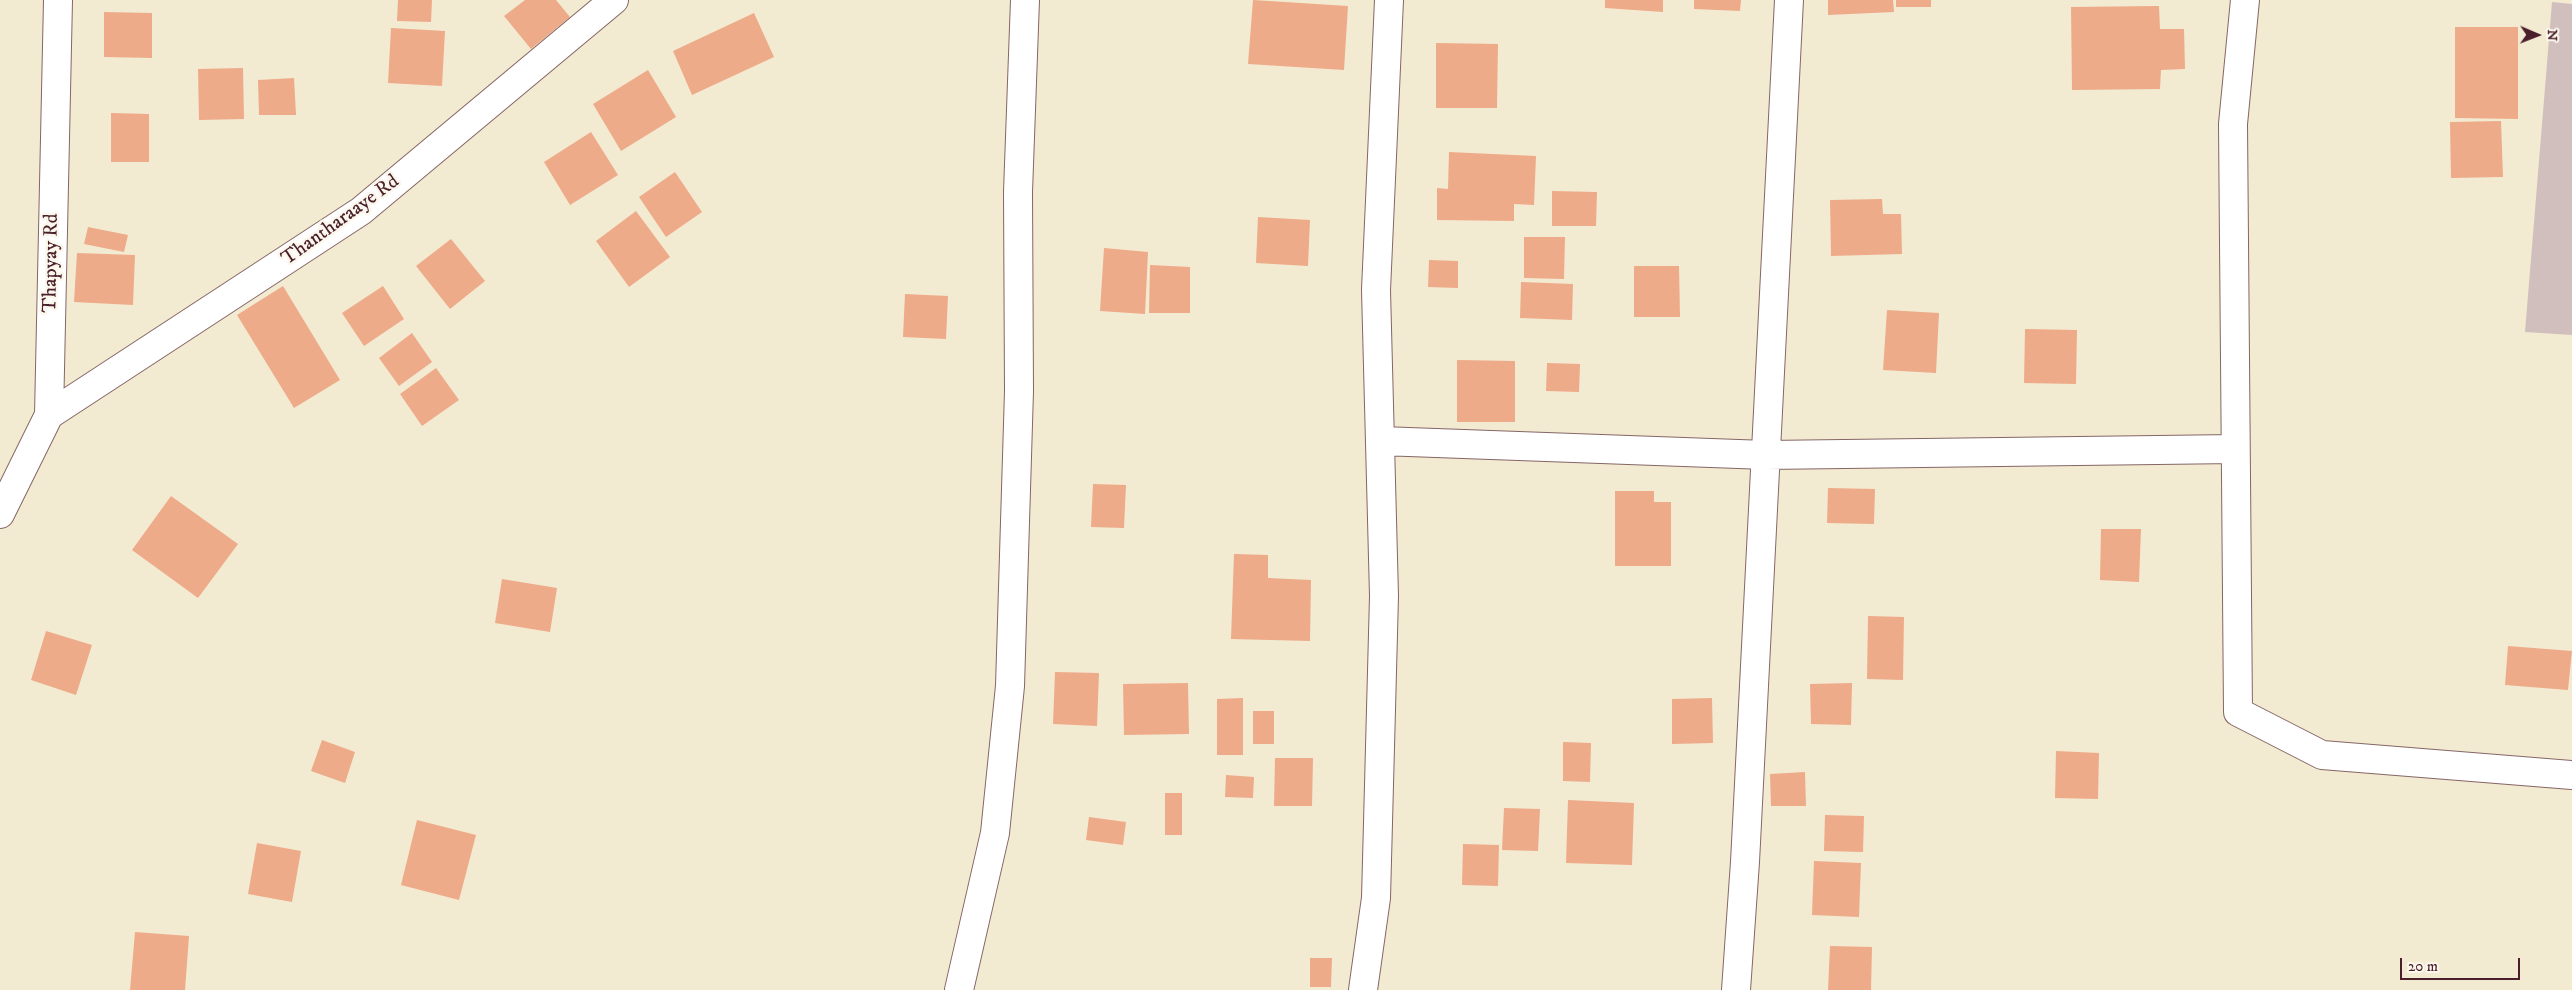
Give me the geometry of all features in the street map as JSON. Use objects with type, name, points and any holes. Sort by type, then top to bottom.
[{"type":"street","name":"Thapyay Rd","points":[[0,514],[49,415],[58,0]]},
{"type":"street","name":"Thantharaaye Rd","points":[[49,415],[361,212],[614,0]]},
{"type":"street","points":[[959,990],[995,833],[1010,686],[1019,391],[1018,192],[1025,0]]},
{"type":"street","points":[[1363,990],[1376,898],[1384,596],[1376,290],[1389,0]]},
{"type":"street","points":[[1736,990],[1789,0]]},
{"type":"street","points":[[2245,0],[2233,124],[2238,712],[2322,755],[2572,775]]},
{"type":"street","points":[[1380,441],[1766,454],[2235,449]]},
{"type":"shaded area","points":[[2552,2],[2572,4],[2572,335],[2525,332]]},
{"type":"building","points":[[398,0],[432,0],[431,22],[397,21]]},
{"type":"building","points":[[525,0],[556,0],[570,17],[531,49],[504,16]]},
{"type":"building","points":[[1253,0],[1348,6],[1344,70],[1248,64]]},
{"type":"building","points":[[1605,0],[1663,0],[1663,12],[1605,8]]},
{"type":"building","points":[[1694,0],[1741,0],[1740,11],[1694,9]]},
{"type":"building","points":[[1828,0],[1893,0],[1894,12],[1828,15]]},
{"type":"building","points":[[1896,0],[1931,0],[1931,7],[1896,7]]},
{"type":"building","points":[[2159,6],[2160,29],[2184,29],[2185,69],[2161,70],[2160,89],[2072,90],[2071,7]]},
{"type":"building","points":[[104,12],[152,13],[152,58],[104,57]]},
{"type":"building","points":[[754,13],[774,57],[692,95],[673,51]]},
{"type":"building","points":[[2455,27],[2518,27],[2518,119],[2455,118]]},
{"type":"building","points":[[391,28],[445,31],[442,86],[388,83]]},
{"type":"building","points":[[1436,43],[1498,44],[1497,108],[1436,108]]},
{"type":"building","points":[[243,68],[244,119],[199,120],[198,69]]},
{"type":"building","points":[[648,70],[676,117],[621,151],[593,104]]},
{"type":"building","points":[[294,78],[296,115],[259,115],[258,80]]},
{"type":"building","points":[[111,113],[149,114],[149,162],[111,162]]},
{"type":"building","points":[[2501,121],[2503,177],[2451,178],[2450,122]]},
{"type":"building","points":[[591,132],[618,175],[570,205],[544,162]]},
{"type":"building","points":[[1449,152],[1536,156],[1534,205],[1514,204],[1514,221],[1437,220],[1437,188],[1448,189]]},
{"type":"building","points":[[675,172],[702,212],[666,237],[639,197]]},
{"type":"building","points":[[1552,191],[1597,192],[1596,226],[1552,226]]},
{"type":"building","points":[[1882,199],[1883,214],[1901,214],[1902,254],[1831,256],[1830,200]]},
{"type":"building","points":[[636,211],[670,257],[629,287],[596,241]]},
{"type":"building","points":[[1258,217],[1310,220],[1308,266],[1256,263]]},
{"type":"building","points":[[88,227],[128,235],[124,252],[84,244]]},
{"type":"building","points":[[1524,237],[1565,237],[1564,279],[1524,278]]},
{"type":"building","points":[[451,239],[485,281],[450,309],[416,266]]},
{"type":"building","points":[[1104,248],[1148,252],[1145,314],[1100,311]]},
{"type":"building","points":[[77,253],[135,255],[133,305],[74,302]]},
{"type":"building","points":[[1429,260],[1458,261],[1458,288],[1428,287]]},
{"type":"building","points":[[1150,265],[1190,267],[1190,313],[1149,313]]},
{"type":"building","points":[[1634,266],[1679,266],[1680,317],[1634,317]]},
{"type":"building","points":[[1521,282],[1573,284],[1572,320],[1520,318]]},
{"type":"building","points":[[283,286],[340,380],[294,408],[237,315]]},
{"type":"building","points":[[383,286],[404,319],[364,346],[342,313]]},
{"type":"building","points":[[905,294],[948,296],[946,339],[903,337]]},
{"type":"building","points":[[1887,310],[1939,313],[1936,373],[1883,370]]},
{"type":"building","points":[[2025,329],[2077,330],[2076,384],[2024,383]]},
{"type":"building","points":[[412,333],[432,362],[399,386],[379,358]]},
{"type":"building","points":[[1457,360],[1515,361],[1515,422],[1457,422]]},
{"type":"building","points":[[1547,363],[1580,364],[1579,392],[1546,391]]},
{"type":"building","points":[[436,368],[459,400],[422,426],[400,394]]},
{"type":"building","points":[[1093,484],[1126,485],[1124,528],[1091,527]]},
{"type":"building","points":[[1828,488],[1875,489],[1874,524],[1827,523]]},
{"type":"building","points":[[1615,491],[1654,491],[1654,502],[1671,502],[1671,566],[1615,566]]},
{"type":"building","points":[[171,496],[238,544],[198,598],[132,550]]},
{"type":"building","points":[[2101,529],[2141,529],[2139,582],[2100,580]]},
{"type":"building","points":[[1234,554],[1268,555],[1268,578],[1311,580],[1310,641],[1231,639]]},
{"type":"building","points":[[502,579],[557,588],[550,632],[495,623]]},
{"type":"building","points":[[1868,616],[1904,617],[1903,680],[1867,679]]},
{"type":"building","points":[[46,631],[92,645],[76,695],[31,680]]},
{"type":"building","points":[[2508,646],[2572,651],[2568,690],[2505,685]]},
{"type":"building","points":[[1055,672],[1099,673],[1097,726],[1053,724]]},
{"type":"building","points":[[1188,683],[1189,734],[1124,735],[1123,684]]},
{"type":"building","points":[[1852,683],[1851,725],[1811,724],[1810,684]]},
{"type":"building","points":[[1243,698],[1243,755],[1217,755],[1217,699]]},
{"type":"building","points":[[1712,698],[1713,743],[1672,744],[1672,699]]},
{"type":"building","points":[[1253,711],[1274,711],[1274,744],[1253,744]]},
{"type":"building","points":[[322,740],[355,752],[345,783],[311,771]]},
{"type":"building","points":[[1563,742],[1591,743],[1590,782],[1563,781]]},
{"type":"building","points":[[2056,751],[2099,753],[2098,799],[2055,798]]},
{"type":"building","points":[[1275,758],[1313,758],[1312,806],[1274,806]]},
{"type":"building","points":[[1805,772],[1806,806],[1771,806],[1770,774]]},
{"type":"building","points":[[1226,775],[1254,777],[1253,798],[1225,797]]},
{"type":"building","points":[[1165,793],[1182,793],[1182,835],[1165,835]]},
{"type":"building","points":[[1568,800],[1634,803],[1632,865],[1566,863]]},
{"type":"building","points":[[1504,808],[1540,809],[1538,851],[1502,850]]},
{"type":"building","points":[[1825,815],[1864,816],[1863,852],[1824,851]]},
{"type":"building","points":[[1089,817],[1126,822],[1123,845],[1086,840]]},
{"type":"building","points":[[417,820],[476,835],[459,900],[401,885]]},
{"type":"building","points":[[257,843],[301,851],[292,902],[248,894]]},
{"type":"building","points":[[1463,844],[1499,845],[1498,886],[1462,885]]},
{"type":"building","points":[[1814,861],[1861,863],[1859,917],[1812,915]]},
{"type":"building","points":[[135,932],[189,936],[185,990],[130,990]]},
{"type":"building","points":[[1830,946],[1872,947],[1871,990],[1828,990]]},
{"type":"building","points":[[1310,958],[1332,958],[1331,987],[1310,987]]}]
